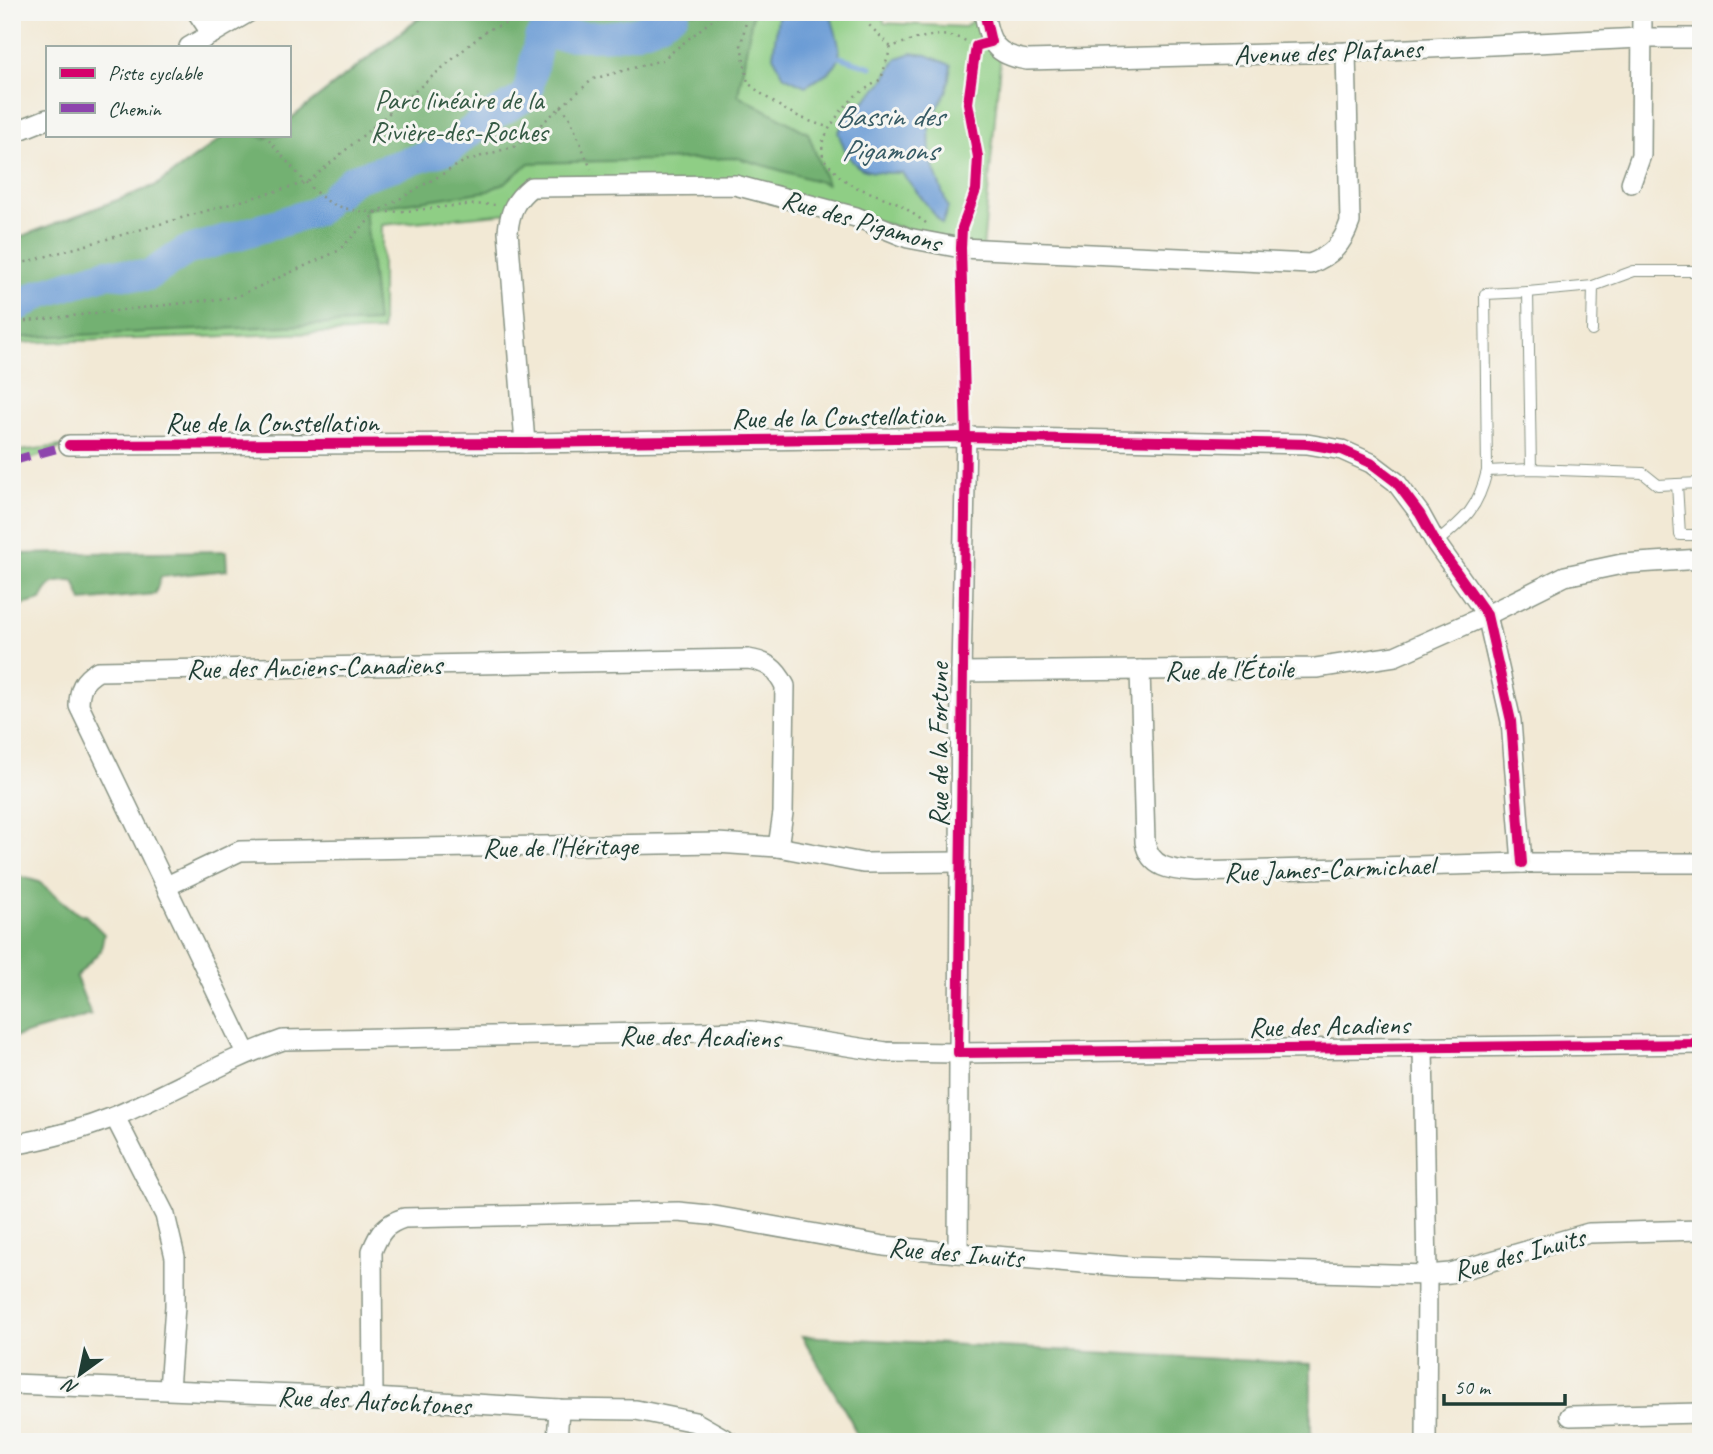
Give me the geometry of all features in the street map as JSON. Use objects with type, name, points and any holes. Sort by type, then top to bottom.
[{"type":"street","points":[[197,12],[212,34]]},
{"type":"street","points":[[192,46],[249,12]]},
{"type":"street","points":[[980,48],[984,12]]},
{"type":"street","points":[[1631,183],[1641,155],[1642,12]]},
{"type":"street","name":"Avenue des Platanes","points":[[980,48],[1027,60],[1346,52],[1641,38],[1701,38]]},
{"type":"street","name":"Rue des Pigamons","points":[[513,207],[519,197],[531,187],[735,185],[856,217],[908,238],[936,243],[983,249],[1310,264],[1330,256],[1346,235],[1350,222],[1346,52]]},
{"type":"street","points":[[12,132],[46,119]]},
{"type":"street","points":[[513,207],[508,231],[526,443]]},
{"type":"street","name":"Rue de la Constellation","points":[[69,445],[966,437],[1307,444],[1342,450],[1371,463],[1396,482],[1487,615],[1511,721],[1522,863]]},
{"type":"street","name":"Rue de la Fortune","points":[[958,1253],[961,672],[966,437]]},
{"type":"street","name":"Rue de l'Étoile","points":[[961,672],[1316,668],[1395,656],[1487,615],[1564,576],[1622,564],[1701,559]]},
{"type":"street","name":"Rue des Anciens-Canadiens","points":[[246,1053],[79,706],[79,692],[85,679],[98,671],[666,660],[748,659],[764,662],[777,671],[785,686],[783,813],[778,847]]},
{"type":"street","name":"Rue James-Carmichael","points":[[1140,670],[1145,842],[1147,856],[1159,865],[1177,871],[1196,872],[1522,863],[1701,863]]},
{"type":"street","name":"Rue de l'Héritage","points":[[167,886],[240,851],[717,843],[778,847],[863,863],[960,862]]},
{"type":"street","name":"Rue des Acadiens","points":[[12,1145],[115,1117],[246,1053],[283,1040],[752,1031],[886,1052],[958,1053],[1701,1044]]},
{"type":"street","points":[[1423,1046],[1427,1275],[1426,1442]]},
{"type":"street","points":[[115,1117],[166,1215],[175,1256],[175,1306],[169,1389]]},
{"type":"street","name":"Rue des Inuits","points":[[373,1398],[372,1251],[378,1235],[389,1222],[404,1218],[678,1212],[884,1246],[958,1253],[1132,1267],[1427,1275],[1450,1273],[1589,1233],[1701,1230]]},
{"type":"street","name":"Rue des Autochtones","points":[[12,1384],[373,1398],[559,1409],[636,1410],[695,1422],[730,1442]]},
{"type":"street","points":[[557,1442],[559,1409]]},
{"type":"street","points":[[1570,1416],[1701,1413]]},
{"type":"lane","points":[[1436,543],[1467,517],[1482,492],[1487,471],[1485,294],[1593,286],[1634,271],[1701,271]]},
{"type":"lane","points":[[1592,331],[1593,286]]},
{"type":"lane","points":[[1528,292],[1531,469]]},
{"type":"lane","points":[[1487,471],[1531,469],[1643,473],[1658,485],[1699,483]]},
{"type":"lane","points":[[1677,484],[1681,535],[1701,535]]},
{"type":"path","points":[[12,266],[308,182],[487,30],[539,12]]},
{"type":"path","points":[[12,326],[19,322],[236,297],[338,251],[377,212],[465,161],[516,146],[593,79],[662,60],[722,12]]},
{"type":"path","points":[[734,12],[747,17],[741,44],[748,83],[777,106],[802,120],[830,127]]},
{"type":"path","points":[[866,12],[868,24],[891,47]]},
{"type":"path","points":[[891,47],[928,35],[961,37],[980,48]]},
{"type":"path","points":[[891,47],[881,79],[855,96],[830,127],[822,143],[823,158],[838,175],[853,186],[898,203],[926,222],[935,232],[936,243]]},
{"type":"path","points":[[560,105],[569,116],[596,186]]},
{"type":"path","points":[[265,136],[321,197],[338,206],[377,212],[474,203],[513,207]]},
{"type":"green space","name":"Parc linéaire de la Rivière-des-Roches","points":[[426,12],[883,12],[884,23],[965,27],[983,12],[1001,52],[983,249],[735,185],[544,186],[510,213],[382,225],[382,331],[12,343],[12,240],[157,185],[225,136],[290,136],[290,119]]},
{"type":"green space","name":"Parc linéaire de la Rivière-des-Roches","points":[[428,12],[753,12],[738,95],[808,133],[827,184],[738,158],[529,163],[506,182],[488,191],[365,209],[377,322],[12,338],[12,240],[157,185],[225,136],[260,136],[264,139],[268,136],[290,136],[290,119]]},
{"type":"green space","points":[[69,445],[12,466],[12,452]]},
{"type":"green space","points":[[226,551],[227,570],[161,577],[155,594],[82,601],[74,581],[62,581],[53,583],[41,600],[12,608],[12,554]]},
{"type":"green space","points":[[12,874],[39,882],[77,913],[85,915],[104,934],[101,950],[76,977],[91,1015],[12,1038]]},
{"type":"green space","points":[[802,1336],[1311,1364],[1311,1442],[859,1442],[851,1421]]},
{"type":"water","points":[[789,12],[830,12],[837,38],[839,56],[836,64],[830,71],[805,86],[784,76],[773,56],[778,17]]},
{"type":"water","name":"Bassin des Pigamons","points":[[912,53],[927,55],[951,65],[947,90],[929,125],[930,158],[948,208],[942,224],[902,173],[868,171],[854,163],[838,132],[882,83],[897,58]]},
{"type":"waterway","points":[[335,195],[353,179],[449,149],[483,121],[527,96],[539,39],[545,35],[596,36],[629,33],[661,22],[675,12]]},
{"type":"waterway","points":[[840,57],[871,67]]},
{"type":"waterway","points":[[12,307],[40,294],[107,273],[148,276],[186,251],[315,212],[322,206]]},
{"type":"marked path","points":[[12,461],[69,445]]},
{"type":"cycle path","points":[[984,12],[991,42],[976,46],[968,103],[978,157],[976,190],[962,228],[961,248],[966,437],[958,1053],[1701,1044]]},
{"type":"cycle path","points":[[69,445],[966,437],[1307,444],[1342,450],[1371,463],[1396,482],[1487,615],[1511,721],[1522,863]]}]
